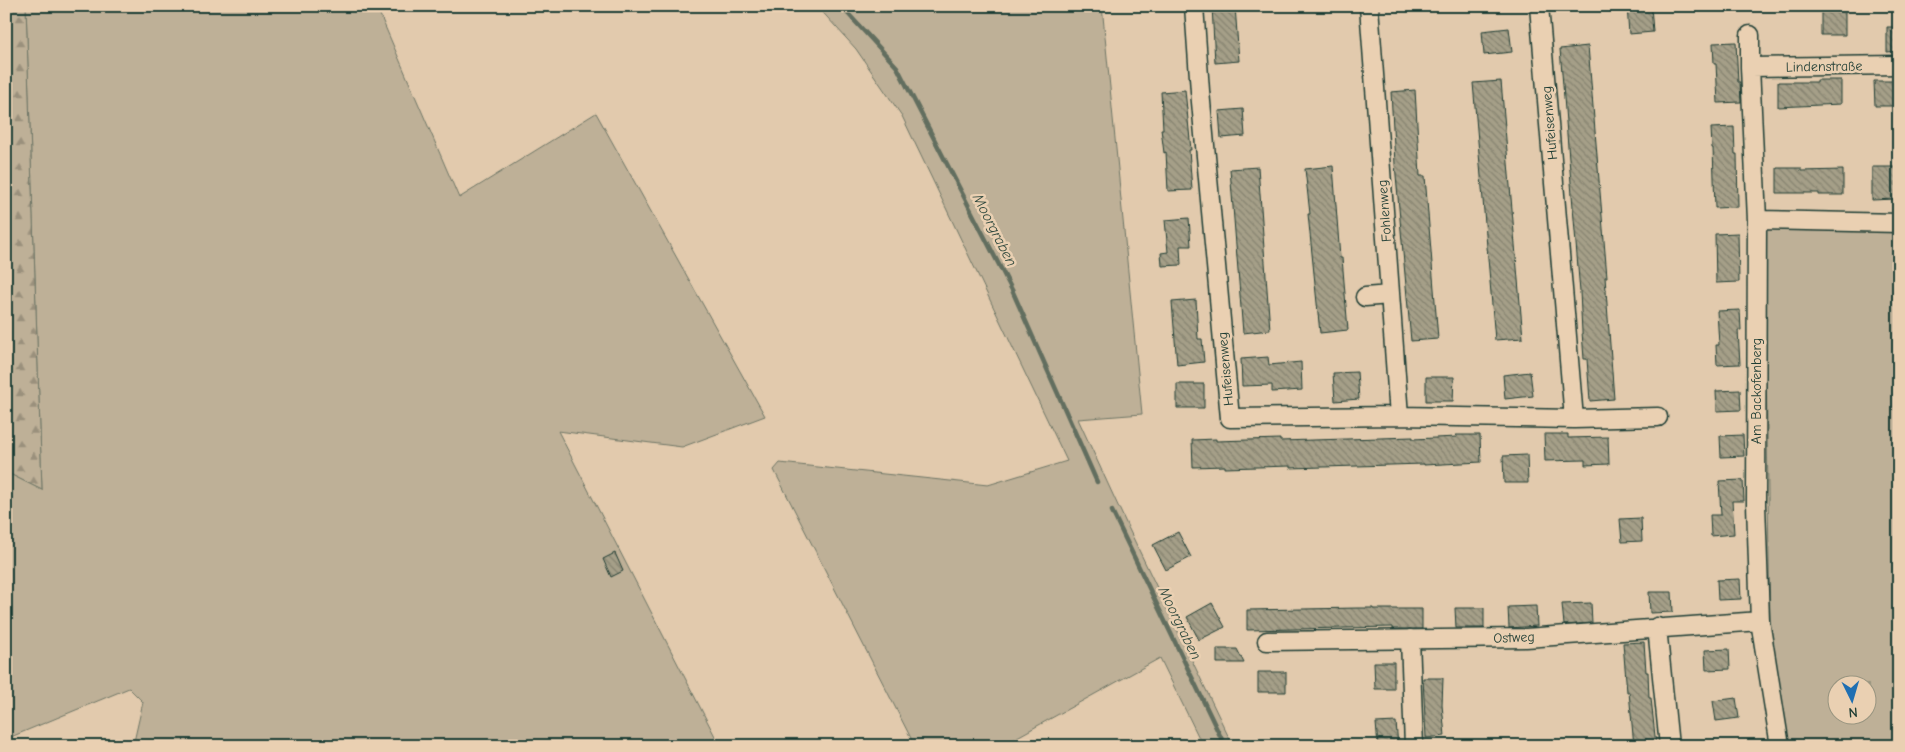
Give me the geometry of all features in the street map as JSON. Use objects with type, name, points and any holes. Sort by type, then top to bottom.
[{"type":"street","name":"Hufeisenweg","points":[[1194,6],[1230,418],[1399,416],[1574,419],[1658,416]]},
{"type":"street","name":"Fohlenweg","points":[[1369,6],[1399,416]]},
{"type":"street","name":"Hufeisenweg","points":[[1540,6],[1574,419]]},
{"type":"street","name":"Am Backofenberg","points":[[1750,35],[1757,220],[1756,504],[1760,620],[1780,746]]},
{"type":"street","name":"Lindenstraße","points":[[1750,67],[1899,65]]},
{"type":"street","points":[[1757,220],[1899,223]]},
{"type":"street","points":[[1365,297],[1390,295]]},
{"type":"street","name":"Ostweg","points":[[1267,641],[1526,638],[1760,620]]},
{"type":"street","points":[[1657,627],[1669,746]]},
{"type":"street","points":[[1410,639],[1414,746]]},
{"type":"green space","points":[[6,6],[26,6],[42,490],[6,472]]},
{"type":"green space","points":[[26,6],[385,6],[378,10],[459,198],[596,113],[765,416],[682,447],[558,431],[720,746],[133,746],[143,702],[129,688],[6,739],[6,472],[42,490]]},
{"type":"green space","points":[[817,6],[1102,6],[1142,414],[1078,419],[1233,746],[1203,746],[1160,658],[1001,746],[915,746],[774,470],[780,463],[988,485],[1067,461],[902,116],[856,49]]},
{"type":"green space","points":[[1764,228],[1899,232],[1899,746],[1788,746],[1770,624]]},
{"type":"building","points":[[1212,6],[1235,6],[1239,61],[1215,63]]},
{"type":"building","points":[[1627,6],[1651,6],[1653,32],[1629,34]]},
{"type":"building","points":[[1845,10],[1845,35],[1821,35],[1821,11]]},
{"type":"building","points":[[1887,27],[1899,27],[1899,51],[1887,52]]},
{"type":"building","points":[[1509,28],[1512,52],[1484,55],[1482,31]]},
{"type":"building","points":[[1736,42],[1741,102],[1718,103],[1713,43]]},
{"type":"building","points":[[1588,46],[1607,277],[1605,277],[1614,399],[1590,401],[1587,359],[1584,359],[1560,49]]},
{"type":"building","points":[[1817,80],[1841,80],[1841,104],[1778,107],[1778,82],[1817,82]]},
{"type":"building","points":[[1501,81],[1523,338],[1495,340],[1473,83]]},
{"type":"building","points":[[1874,81],[1898,81],[1898,106],[1875,106]]},
{"type":"building","points":[[1185,90],[1191,150],[1189,150],[1192,190],[1168,191],[1166,152],[1164,153],[1161,129],[1163,129],[1161,92]]},
{"type":"building","points":[[1415,90],[1420,176],[1425,176],[1438,339],[1411,341],[1395,164],[1391,92]]},
{"type":"building","points":[[1243,109],[1245,136],[1221,138],[1219,111]]},
{"type":"building","points":[[1734,127],[1735,154],[1737,154],[1738,207],[1715,208],[1711,128]]},
{"type":"building","points":[[1333,166],[1348,330],[1320,333],[1305,169]]},
{"type":"building","points":[[1258,167],[1270,330],[1243,333],[1230,169]]},
{"type":"building","points":[[1872,167],[1896,167],[1896,199],[1872,200]]},
{"type":"building","points":[[1777,168],[1801,168],[1801,171],[1843,170],[1843,195],[1777,193]]},
{"type":"building","points":[[1189,218],[1191,246],[1180,246],[1181,265],[1162,266],[1161,253],[1168,252],[1165,220]]},
{"type":"building","points":[[1738,233],[1739,282],[1716,283],[1715,234]]},
{"type":"building","points":[[1196,300],[1198,339],[1202,339],[1204,362],[1177,365],[1172,302]]},
{"type":"building","points":[[1740,310],[1741,330],[1738,330],[1740,364],[1717,365],[1716,345],[1719,345],[1717,311]]},
{"type":"building","points":[[1268,357],[1269,365],[1301,362],[1302,390],[1272,392],[1272,385],[1242,386],[1241,359]]},
{"type":"building","points":[[1357,372],[1359,399],[1335,401],[1333,373]]},
{"type":"building","points":[[1530,372],[1533,396],[1505,399],[1503,375]]},
{"type":"building","points":[[1426,377],[1454,377],[1453,401],[1426,401]]},
{"type":"building","points":[[1177,384],[1204,384],[1204,408],[1177,408]]},
{"type":"building","points":[[1740,390],[1741,410],[1717,411],[1716,391]]},
{"type":"building","points":[[1544,434],[1568,434],[1568,438],[1608,437],[1609,464],[1585,465],[1585,460],[1545,461]]},
{"type":"building","points":[[1456,435],[1480,435],[1481,462],[1290,468],[1290,466],[1193,467],[1192,440],[1280,439],[1280,441],[1413,437],[1413,439],[1457,437]]},
{"type":"building","points":[[1743,435],[1744,456],[1721,457],[1720,436]]},
{"type":"building","points":[[1527,455],[1528,483],[1504,483],[1503,456]]},
{"type":"building","points":[[1743,480],[1744,501],[1732,501],[1734,534],[1711,536],[1710,515],[1721,515],[1719,481]]},
{"type":"building","points":[[1641,518],[1642,541],[1622,542],[1620,519]]},
{"type":"building","points":[[1178,532],[1191,557],[1166,570],[1153,545]]},
{"type":"building","points":[[615,553],[623,571],[611,577],[603,559]]},
{"type":"building","points":[[1740,579],[1741,599],[1718,600],[1717,580]]},
{"type":"building","points":[[1649,592],[1672,592],[1673,612],[1650,613]]},
{"type":"building","points":[[1212,603],[1225,627],[1199,640],[1187,617]]},
{"type":"building","points":[[1591,603],[1592,623],[1564,625],[1562,604]]},
{"type":"building","points":[[1536,606],[1537,626],[1509,628],[1508,607]]},
{"type":"building","points":[[1455,608],[1484,608],[1484,628],[1456,628]]},
{"type":"building","points":[[1422,609],[1422,629],[1393,629],[1393,627],[1247,630],[1247,610]]},
{"type":"building","points":[[1644,642],[1656,746],[1634,746],[1629,692],[1627,692],[1623,643]]},
{"type":"building","points":[[1217,649],[1237,649],[1244,663],[1217,663]]},
{"type":"building","points":[[1729,649],[1730,669],[1706,670],[1705,650]]},
{"type":"building","points":[[1374,662],[1394,662],[1394,689],[1375,689]]},
{"type":"building","points":[[1258,672],[1286,672],[1286,692],[1258,692]]},
{"type":"building","points":[[1423,678],[1443,678],[1442,705],[1445,736],[1426,738]]},
{"type":"building","points":[[1736,698],[1739,718],[1716,721],[1713,701]]},
{"type":"building","points":[[1396,722],[1398,746],[1378,746],[1376,723]]},
{"type":"waterway","name":"Moorgraben","points":[[841,6],[897,67],[1012,290],[1097,482]]},
{"type":"waterway","name":"Moorgraben","points":[[1112,511],[1225,746]]}]
